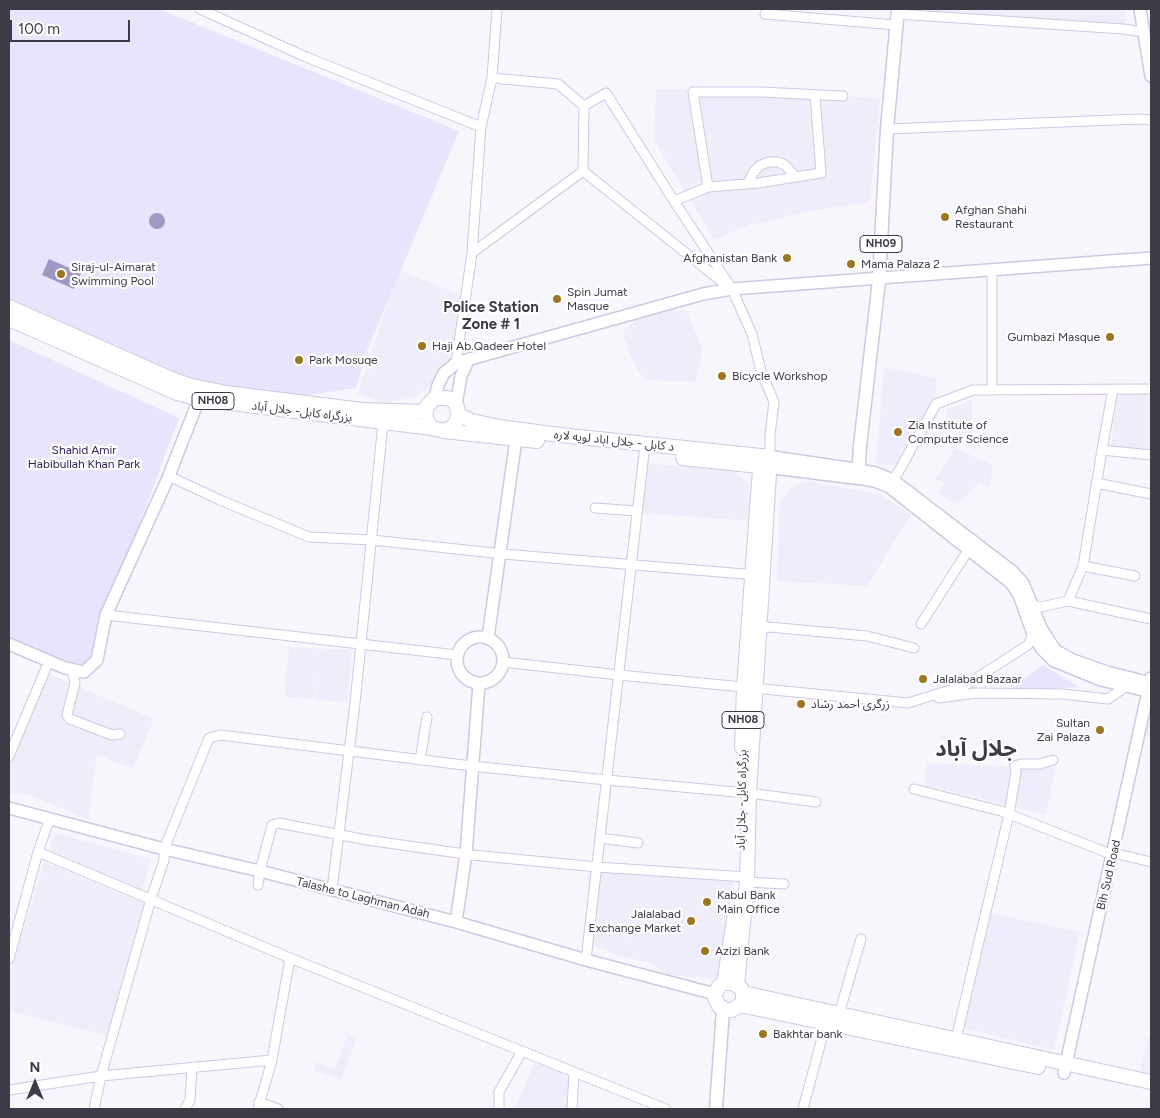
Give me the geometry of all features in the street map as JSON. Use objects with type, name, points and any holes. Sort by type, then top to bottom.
[{"type":"highway","name":"بزرگراه کابل- جلال آباد","points":[[9,307],[188,385],[226,393],[362,410],[425,412]]},
{"type":"highway","name":"بزرگراه کابل- جلال آباد","points":[[9,318],[177,393],[199,399],[516,439],[644,453],[765,462],[749,688],[745,793],[745,878],[732,992]]},
{"type":"highway","points":[[435,398],[447,398],[458,410],[454,426],[438,429],[425,418],[425,412],[430,402],[435,398]]},
{"type":"highway","name":"د کابل - جلال اباد لویه لاره","points":[[458,410],[472,421],[499,427],[765,462]]},
{"type":"highway","name":"بزرگراه کابل- جلال آباد","points":[[749,688],[759,630],[757,575]]},
{"type":"highway","points":[[732,992],[826,1023],[1065,1068],[1151,1082]]},
{"type":"highway","points":[[732,992],[956,1039],[1151,1091]]},
{"type":"highway","points":[[723,1009],[732,1010],[732,992]]},
{"type":"main road","points":[[1140,9],[1151,76]]},
{"type":"main road","name":"NH09","points":[[858,474],[879,280],[887,129],[897,16]]},
{"type":"main road","points":[[435,398],[438,385],[444,373],[456,363],[703,294],[732,290],[1151,258]]},
{"type":"main road","points":[[458,410],[461,376],[469,359]]},
{"type":"main road","points":[[9,644],[65,668],[84,672],[97,660],[106,615],[168,478],[199,399]]},
{"type":"main road","points":[[488,638],[516,439]]},
{"type":"main road","points":[[765,462],[858,474],[874,481],[891,483],[1012,571],[1023,583],[1032,604],[1041,648],[1054,661],[1101,680],[1125,686],[1150,686]]},
{"type":"main road","points":[[891,483],[1011,583],[1037,631],[1055,650],[1064,656],[1150,686]]},
{"type":"main road","points":[[474,637],[488,638],[499,647],[503,662],[501,670],[495,678],[488,682],[479,684],[471,682],[464,678],[456,663],[460,647],[474,637]]},
{"type":"main road","points":[[456,922],[466,854],[479,684]]},
{"type":"main road","name":"Bih Sud Road","points":[[1065,1068],[1150,686]]},
{"type":"main road","name":"Talashe to Laghman Adah","points":[[9,808],[456,922],[586,960],[732,992]]},
{"type":"main road","points":[[716,1109],[723,1009]]},
{"type":"street","points":[[200,9],[211,11],[306,57],[481,127]]},
{"type":"street","points":[[456,363],[472,253],[481,127],[492,78],[497,9]]},
{"type":"street","points":[[765,14],[897,16],[1123,29],[1144,32]]},
{"type":"street","points":[[492,78],[558,84],[584,106]]},
{"type":"street","points":[[708,187],[693,92],[761,92],[843,96]]},
{"type":"street","points":[[584,106],[606,93],[732,290],[752,334],[760,371],[774,402],[770,435],[762,450],[765,462]]},
{"type":"street","points":[[674,201],[708,187],[821,173],[815,95]]},
{"type":"street","points":[[583,171],[584,106]]},
{"type":"street","points":[[887,129],[1151,120]]},
{"type":"street","points":[[748,183],[759,166],[768,162],[778,162],[785,165],[796,177]]},
{"type":"street","points":[[472,253],[583,171]]},
{"type":"street","points":[[583,171],[732,290]]},
{"type":"street","points":[[992,271],[992,390]]},
{"type":"street","points":[[1068,601],[1084,566],[1096,483],[1113,389]]},
{"type":"street","points":[[891,483],[936,404],[973,390],[1151,389]]},
{"type":"street","points":[[332,890],[361,645],[383,423]]},
{"type":"street","points":[[1102,450],[1151,455]]},
{"type":"street","points":[[586,960],[644,453]]},
{"type":"street","points":[[168,478],[171,477],[220,500],[309,537],[372,540],[631,566],[757,575]]},
{"type":"street","points":[[1096,483],[1151,494]]},
{"type":"street","points":[[596,508],[637,511]]},
{"type":"street","points":[[921,624],[969,549]]},
{"type":"street","points":[[1084,566],[1135,576]]},
{"type":"street","points":[[1032,604],[1041,607],[1068,601],[1151,619]]},
{"type":"street","points":[[106,615],[457,655]]},
{"type":"street","points":[[759,630],[769,626],[833,632],[867,636],[914,648]]},
{"type":"street","points":[[908,704],[966,685],[1028,645],[1037,631]]},
{"type":"street","points":[[9,756],[49,660]]},
{"type":"street","points":[[503,662],[618,676],[908,704],[976,693],[1063,694],[1108,698],[1125,686]]},
{"type":"street","points":[[84,672],[73,674],[76,683],[67,715],[70,719],[112,735],[120,734]]},
{"type":"street","points":[[420,760],[427,717]]},
{"type":"street","points":[[94,1109],[101,1076],[150,899],[164,860],[164,849],[209,738],[220,735],[472,766],[745,793],[816,802]]},
{"type":"street","points":[[956,1039],[1009,814],[1016,772],[1015,766],[1021,764],[1040,764],[1053,760]]},
{"type":"street","points":[[914,789],[1009,814],[1113,855],[1114,853],[1151,862]]},
{"type":"street","points":[[9,960],[38,852],[50,818]]},
{"type":"street","points":[[258,885],[272,825],[279,823],[367,840],[466,854],[597,867],[745,878],[784,884]]},
{"type":"street","points":[[600,838],[638,843]]},
{"type":"street","points":[[38,852],[290,958],[666,1109]]},
{"type":"street","points":[[839,1014],[861,939]]},
{"type":"street","points":[[278,1109],[258,1106],[272,1060],[290,958]]},
{"type":"street","points":[[803,1109],[826,1023]]},
{"type":"street","points":[[500,1109],[499,1092],[522,1051]]},
{"type":"street","points":[[9,1090],[101,1076],[272,1060]]},
{"type":"street","points":[[186,1109],[190,1100],[192,1068]]},
{"type":"street","points":[[572,1109],[574,1072]]},
{"type":"shaded area","points":[[910,9],[1124,9],[1127,24],[910,11]]},
{"type":"shaded area","points":[[656,89],[770,90],[880,99],[870,202],[804,212],[749,225],[714,240],[654,140]]},
{"type":"shaded area","points":[[157,213],[163,215],[165,221],[163,227],[157,229],[151,227],[149,221],[151,215]]},
{"type":"shaded area","name":"Siraj-ul-Aimarat Swimming Pool","points":[[49,259],[81,273],[74,289],[42,275]]},
{"type":"shaded area","points":[[399,270],[457,293],[461,308],[455,355],[440,370],[429,387],[415,397],[385,403],[357,394]]},
{"type":"shaded area","points":[[686,310],[703,350],[695,382],[645,380],[633,362],[623,331],[646,312]]},
{"type":"shaded area","name":"Zia Institute of Computer Science","points":[[884,367],[936,378],[937,400],[898,466],[876,464]]},
{"type":"shaded area","points":[[1116,389],[1151,393],[1151,455],[1111,451]]},
{"type":"shaded area","points":[[972,400],[971,438],[948,426],[946,410]]},
{"type":"shaded area","points":[[955,448],[993,465],[990,487],[979,483],[958,505],[938,493],[944,483],[936,479]]},
{"type":"shaded area","points":[[645,463],[735,471],[749,485],[751,521],[639,513]]},
{"type":"shaded area","points":[[809,482],[880,494],[911,515],[867,586],[777,581],[780,501],[795,485]]},
{"type":"shaded area","points":[[289,647],[352,650],[348,702],[315,700],[316,671],[314,699],[284,697]]},
{"type":"shaded area","points":[[50,674],[154,719],[133,769],[97,755],[88,819],[29,795],[9,793],[9,761],[26,719]]},
{"type":"shaded area","points":[[1151,696],[1151,738],[1142,735]]},
{"type":"shaded area","points":[[927,763],[1018,767],[1056,765],[1046,815],[924,785]]},
{"type":"shaded area","points":[[55,833],[151,859],[142,891],[48,853]]},
{"type":"shaded area","points":[[44,862],[147,904],[127,966],[109,1036],[9,1011],[9,977]]},
{"type":"shaded area","points":[[588,868],[735,878],[722,980],[668,975],[652,964],[617,955],[589,943]]},
{"type":"shaded area","points":[[989,913],[1080,932],[1054,1050],[963,1028]]},
{"type":"shaded area","points":[[348,1034],[357,1038],[341,1080],[313,1070],[316,1062],[335,1069]]},
{"type":"shaded area","points":[[1148,1037],[1151,1037],[1151,1074],[1140,1072]]},
{"type":"shaded area","points":[[534,1063],[569,1075],[569,1109],[515,1109]]},
{"type":"green space","points":[[9,9],[159,9],[459,131],[367,351],[356,388],[289,398],[238,391],[165,372],[9,302]]},
{"type":"green space","name":"Shahid Amir Habibullah Khan Park","points":[[9,340],[179,418],[85,670],[9,639]]},
{"type":"green space","points":[[1043,665],[1079,687],[1008,691]]},
{"type":"place","name":"Afghan Shahi Restaurant","points":[[945,217]]},
{"type":"place","name":"Afghanistan Bank","points":[[787,258]]},
{"type":"place","name":"Mama Palaza 2","points":[[851,264]]},
{"type":"place","name":"Siraj-ul-Aimarat Swimming Pool","points":[[61,274]]},
{"type":"place","name":"Spin Jumat Masque","points":[[557,299]]},
{"type":"place","name":"Gumbazi Masque","points":[[1110,337]]},
{"type":"place","name":"Haji Ab.Qadeer Hotel","points":[[422,346]]},
{"type":"place","name":"Park Mosuqe","points":[[299,360]]},
{"type":"place","name":"Bicycle Workshop","points":[[722,376]]},
{"type":"place","name":"Zia Institute of Computer Science","points":[[898,432]]},
{"type":"place","name":"Jalalabad Bazaar","points":[[923,679]]},
{"type":"place","name":"زرگری احمد رشاد","points":[[801,704]]},
{"type":"place","name":"Sultan Zai Palaza","points":[[1100,730]]},
{"type":"place","name":"Kabul Bank Main Office","points":[[707,902]]},
{"type":"place","name":"Jalalabad Exchange Market","points":[[691,921]]},
{"type":"place","name":"Azizi Bank","points":[[705,951]]},
{"type":"place","name":"Bakhtar bank","points":[[763,1034]]},
{"type":"district","name":"Police Station Zone # 1","points":[[491,316]]},
{"type":"district","name":"جلال آباد","points":[[976,750]]}]
